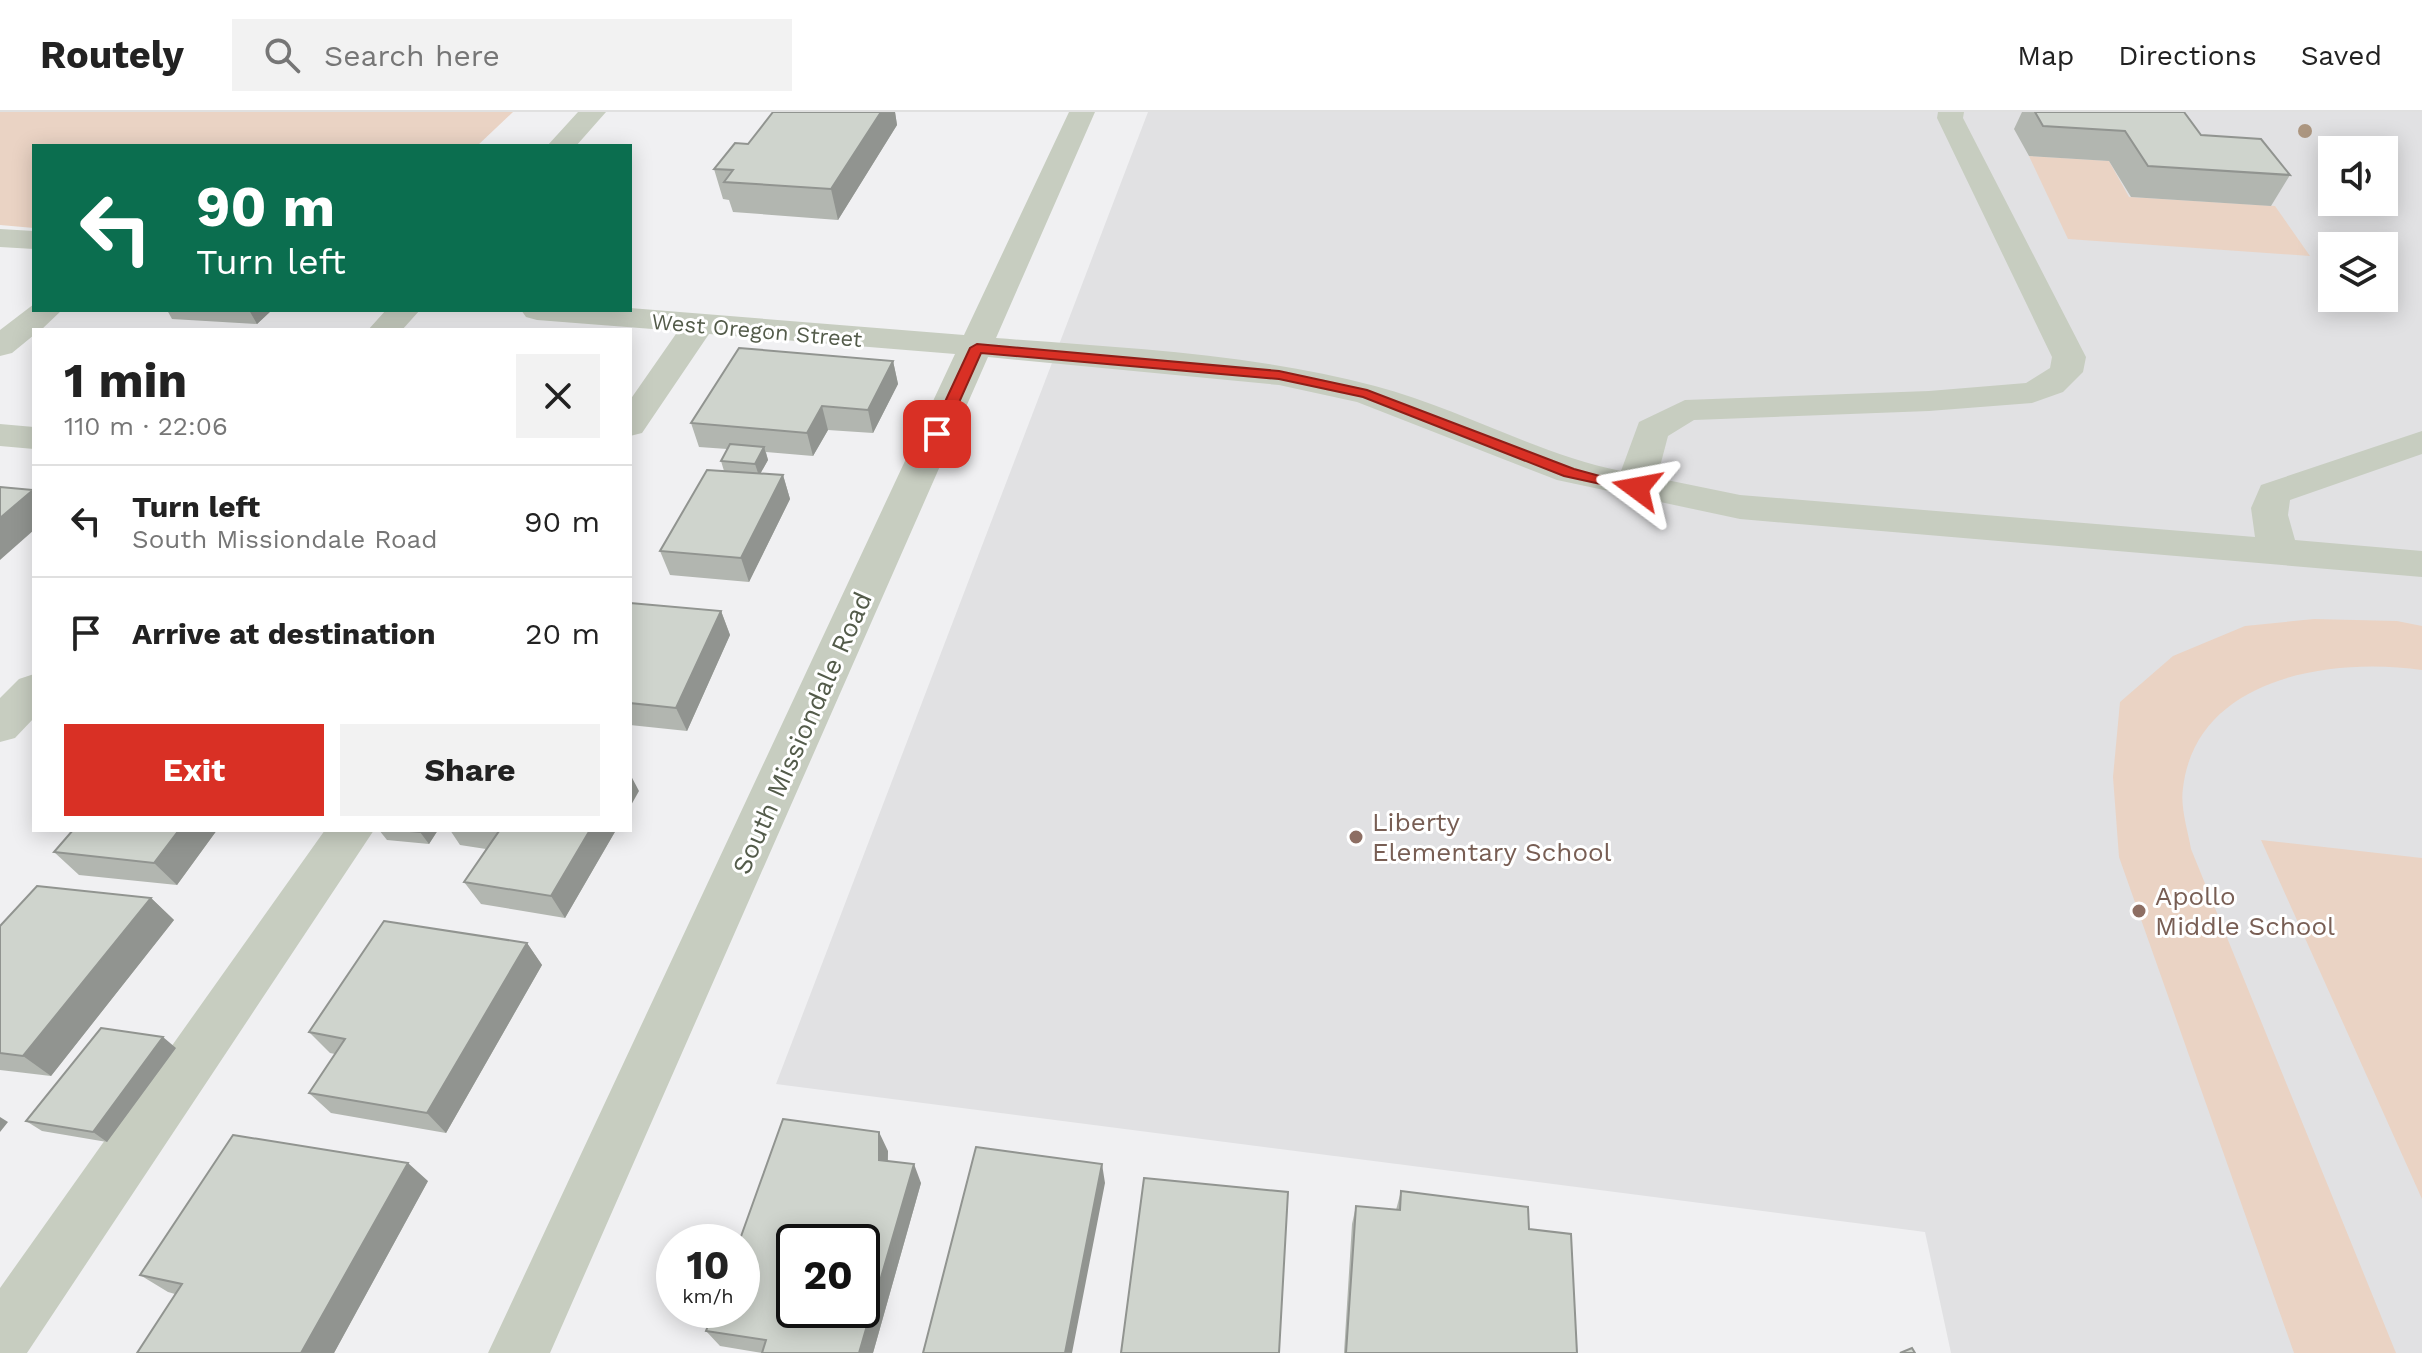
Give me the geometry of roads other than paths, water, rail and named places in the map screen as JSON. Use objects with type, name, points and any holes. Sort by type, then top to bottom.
[{"type":"street","points":[[563,144],[593,112]]},
{"type":"street","name":"South Missiondale Road","points":[[519,1353],[1082,112]]},
{"type":"street","points":[[1637,488],[1640,462],[1652,430],[1685,410],[1726,406],[1929,401],[2032,393],[2051,385],[2066,372],[2069,357],[1950,118],[1951,112]]},
{"type":"street","points":[[0,238],[32,240]]},
{"type":"street","points":[[0,346],[43,312]]},
{"type":"street","points":[[386,328],[402,312]]},
{"type":"street","name":"West Oregon Street","points":[[559,312],[1191,364],[1279,375],[1367,394],[1570,472],[1740,507],[2422,564]]},
{"type":"street","points":[[632,422],[699,325]]},
{"type":"street","points":[[0,435],[32,438]]},
{"type":"street","points":[[2280,551],[2269,523],[2269,503],[2274,493],[2422,442]]},
{"type":"street","points":[[0,726],[32,692]]},
{"type":"street","points":[[0,1340],[350,832]]},
{"type":"place","name":"Liberty Elementary School","points":[[1356,837]]},
{"type":"place","name":"Apollo Middle School","points":[[2139,911]]}]
